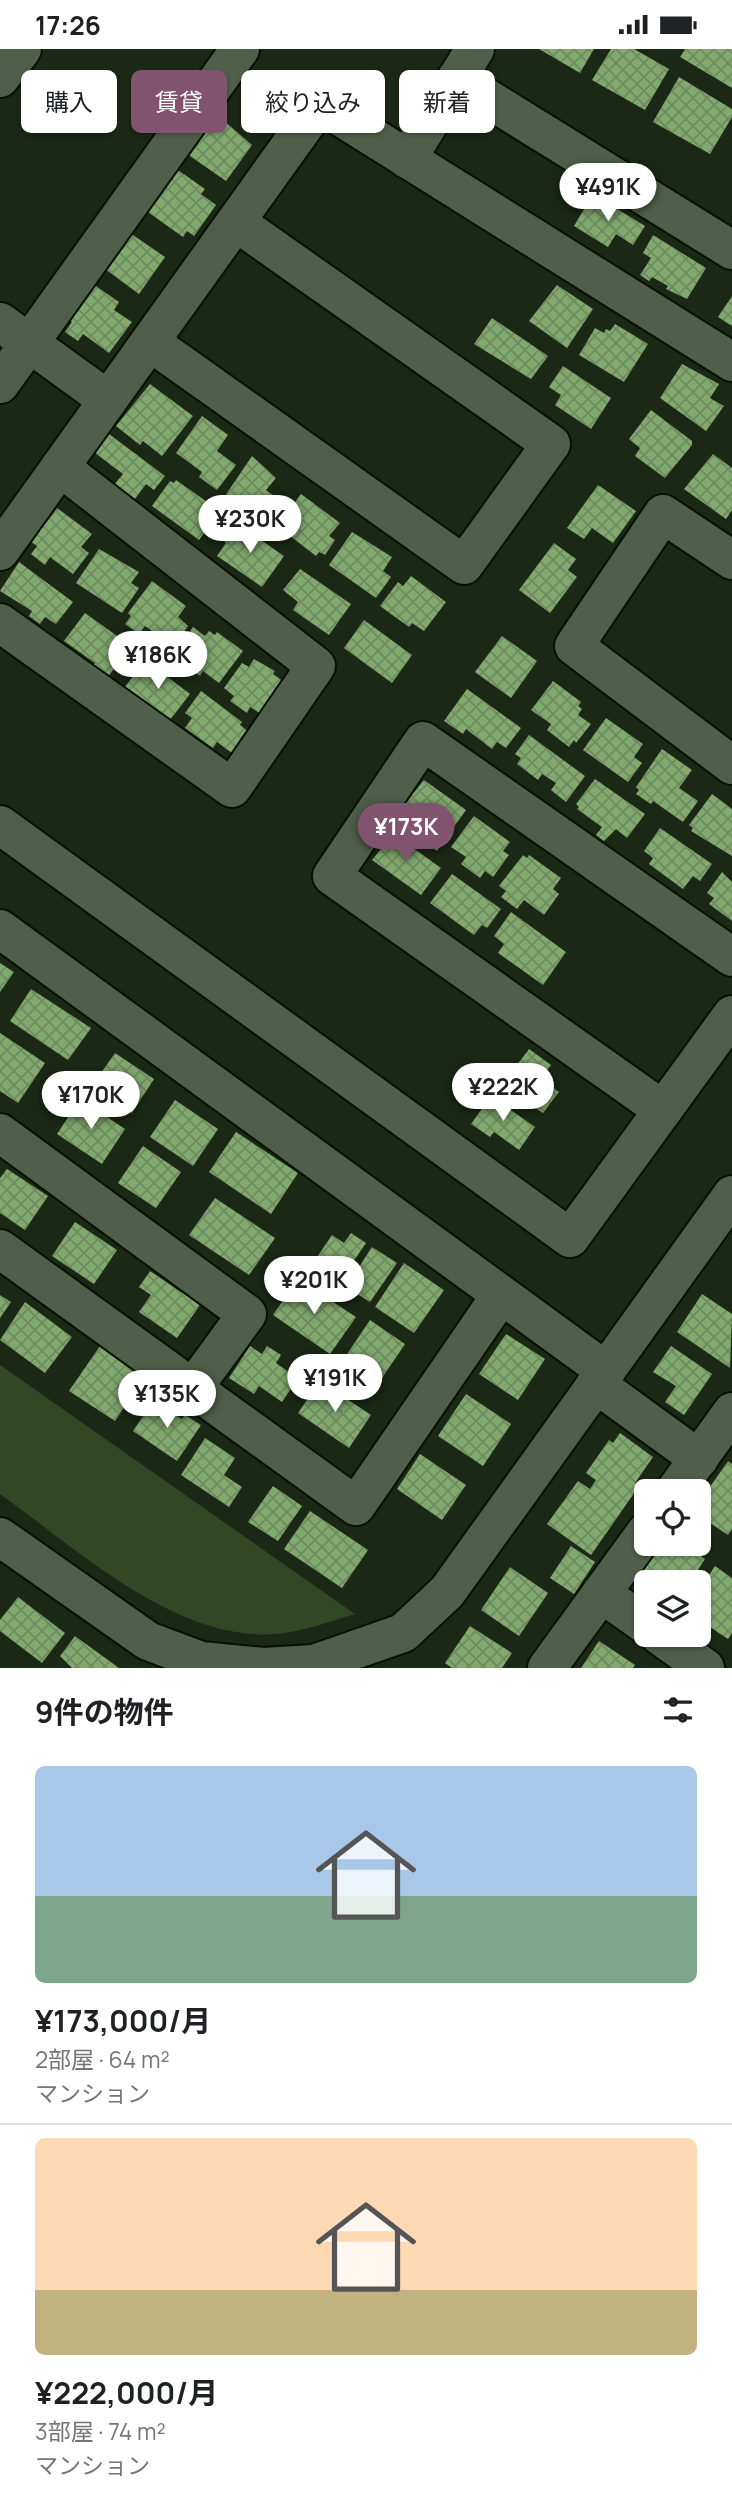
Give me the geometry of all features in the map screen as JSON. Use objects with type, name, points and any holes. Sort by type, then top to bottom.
[{"type":"street","points":[[0,78],[22,49]]},
{"type":"street","points":[[0,384],[15,332],[240,49]]},
{"type":"street","points":[[407,159],[465,64],[732,250]]},
{"type":"street","points":[[0,551],[320,104],[732,362]]},
{"type":"street","points":[[150,342],[464,565],[551,444],[236,222]]},
{"type":"street","points":[[15,332],[108,400]]},
{"type":"street","points":[[0,623],[232,788],[316,666],[60,467]]},
{"type":"street","points":[[732,560],[663,514],[573,646],[732,765]]},
{"type":"street","points":[[663,1110],[332,876],[423,741],[732,957]]},
{"type":"street","points":[[0,825],[570,1238],[663,1110],[727,1034]]},
{"type":"street","points":[[0,929],[501,1295],[699,1459]]},
{"type":"street","points":[[0,1133],[247,1314],[193,1388]]},
{"type":"street","points":[[0,1537],[148,1641],[201,1661],[264,1667],[314,1666],[403,1633],[447,1591],[732,1195]]},
{"type":"street","points":[[0,1249],[356,1506],[501,1295]]},
{"type":"street","points":[[684,1479],[732,1412]]},
{"type":"street","points":[[547,1668],[634,1548]]},
{"type":"street","points":[[601,1593],[634,1616]]},
{"type":"street","points":[[676,1647],[705,1668]]},
{"type":"green space","points":[[0,1365],[355,1614],[287,1633],[239,1633],[202,1623],[165,1608],[95,1565],[0,1494]]},
{"type":"building","points":[[539,49],[594,49],[580,73]]},
{"type":"building","points":[[611,49],[634,49],[669,69],[645,110],[592,80]]},
{"type":"building","points":[[685,49],[732,49],[732,88],[680,57]]},
{"type":"building","points":[[679,77],[732,109],[732,117],[710,154],[653,122]]},
{"type":"building","points":[[227,123],[252,145],[226,181],[187,154],[202,133],[227,133]]},
{"type":"building","points":[[175,168],[205,189],[201,194],[216,205],[194,236],[187,231],[183,237],[145,210]]},
{"type":"building","points":[[593,194],[645,226],[633,245],[616,234],[608,247],[574,226]]},
{"type":"building","points":[[130,233],[165,257],[139,294],[105,269]]},
{"type":"building","points":[[653,235],[706,268],[687,299],[666,289],[668,286],[652,277],[649,281],[640,275],[651,258],[643,253]]},
{"type":"building","points":[[93,284],[119,302],[114,310],[132,322],[109,353],[83,334],[78,341],[65,332],[72,322],[68,319]]},
{"type":"building","points":[[557,285],[593,309],[567,348],[529,321]]},
{"type":"building","points":[[732,296],[732,326],[718,317]]},
{"type":"building","points":[[492,318],[548,356],[531,379],[474,344]]},
{"type":"building","points":[[615,324],[648,344],[624,382],[579,355],[595,328],[604,333],[606,329],[610,331]]},
{"type":"building","points":[[682,364],[719,384],[710,398],[724,406],[706,431],[660,398]]},
{"type":"building","points":[[563,366],[611,398],[591,429],[555,405],[561,395],[549,387]]},
{"type":"building","points":[[150,384],[193,416],[162,456],[143,441],[140,445],[116,426]]},
{"type":"building","points":[[651,410],[692,441],[692,445],[665,478],[635,456],[640,448],[629,439]]},
{"type":"building","points":[[202,416],[228,435],[217,451],[236,465],[217,490],[199,477],[202,472],[176,453]]},
{"type":"building","points":[[109,434],[165,476],[154,490],[146,484],[134,500],[114,485],[123,474],[95,453]]},
{"type":"building","points":[[713,454],[732,468],[732,510],[726,519],[684,489]]},
{"type":"building","points":[[252,456],[276,478],[266,490],[285,504],[272,520],[266,516],[263,520],[241,503],[239,507],[225,496]]},
{"type":"building","points":[[176,480],[220,511],[199,540],[152,506],[170,481],[174,483]]},
{"type":"building","points":[[598,485],[636,511],[613,543],[592,528],[584,539],[567,528]]},
{"type":"building","points":[[301,494],[340,523],[329,536],[335,540],[325,555],[319,552],[316,556],[277,526]]},
{"type":"building","points":[[57,508],[92,534],[81,547],[89,553],[73,574],[50,557],[45,565],[31,554],[37,546],[31,542]]},
{"type":"building","points":[[235,522],[284,556],[262,587],[217,556],[226,543],[223,540]]},
{"type":"building","points":[[352,532],[392,557],[383,571],[391,577],[376,598],[329,565]]},
{"type":"building","points":[[554,543],[576,559],[568,570],[577,577],[550,613],[519,590]]},
{"type":"building","points":[[99,549],[139,572],[131,583],[139,588],[122,613],[76,583]]},
{"type":"building","points":[[19,562],[73,602],[56,624],[45,617],[40,624],[29,616],[32,611],[0,591]]},
{"type":"building","points":[[300,569],[351,604],[329,635],[293,610],[298,602],[283,590]]},
{"type":"building","points":[[411,576],[446,602],[424,631],[412,623],[409,627],[380,606],[398,582],[403,586]]},
{"type":"building","points":[[152,581],[186,606],[178,617],[188,626],[176,643],[166,635],[163,639],[145,626],[139,634],[125,624],[131,616],[128,613]]},
{"type":"building","points":[[85,613],[131,646],[107,678],[92,667],[95,663],[64,641]]},
{"type":"building","points":[[364,620],[412,655],[392,683],[344,648]]},
{"type":"building","points":[[193,627],[205,636],[209,631],[215,635],[217,632],[243,651],[219,683],[203,671],[200,676],[172,656]]},
{"type":"building","points":[[502,636],[537,661],[511,698],[475,672]]},
{"type":"building","points":[[254,659],[275,671],[273,674],[287,684],[264,716],[250,707],[247,713],[230,701],[234,696],[224,688],[242,663],[249,667]]},
{"type":"building","points":[[142,664],[154,673],[157,669],[190,694],[170,720],[125,687]]},
{"type":"building","points":[[553,681],[581,702],[578,706],[582,709],[578,715],[591,724],[576,743],[574,740],[569,747],[547,730],[551,724],[531,710]]},
{"type":"building","points":[[467,689],[521,728],[506,748],[497,742],[492,749],[466,729],[463,734],[444,721]]},
{"type":"building","points":[[201,691],[242,722],[240,725],[252,734],[236,756],[217,742],[213,748],[185,728],[192,718],[185,713]]},
{"type":"building","points":[[606,718],[643,744],[634,757],[642,763],[628,782],[583,750]]},
{"type":"building","points":[[529,735],[585,776],[566,802],[551,790],[556,783],[542,774],[538,780],[517,764],[521,758],[515,754]]},
{"type":"building","points":[[662,749],[692,770],[679,788],[698,801],[683,822],[653,801],[651,804],[636,794],[639,790],[636,787]]},
{"type":"building","points":[[595,779],[645,814],[627,838],[616,829],[604,841],[596,835],[602,827],[577,809],[579,807],[576,804]]},
{"type":"building","points":[[424,780],[466,810],[453,828],[436,816],[425,831],[442,844],[437,851],[391,821]]},
{"type":"building","points":[[712,794],[732,809],[732,856],[691,831],[693,828],[689,825]]},
{"type":"building","points":[[474,816],[510,842],[503,851],[509,855],[493,877],[485,871],[480,878],[461,864],[466,857],[451,847]]},
{"type":"building","points":[[660,828],[712,864],[700,881],[693,876],[683,889],[649,864],[653,858],[644,851]]},
{"type":"building","points":[[388,830],[441,868],[421,895],[372,860],[385,844],[380,840]]},
{"type":"building","points":[[523,855],[527,858],[529,855],[561,878],[553,889],[559,894],[544,915],[524,900],[517,909],[501,897],[506,891],[499,886]]},
{"type":"building","points":[[722,872],[732,882],[732,921],[709,904],[714,898],[707,893]]},
{"type":"building","points":[[452,874],[501,909],[487,928],[482,925],[474,935],[430,903]]},
{"type":"building","points":[[511,912],[566,952],[543,985],[498,953],[504,944],[494,936]]},
{"type":"building","points":[[0,963],[14,972],[0,992]]},
{"type":"building","points":[[31,989],[91,1028],[68,1060],[10,1021]]},
{"type":"building","points":[[0,1033],[45,1063],[18,1103],[0,1091]]},
{"type":"building","points":[[529,1049],[551,1065],[541,1079],[559,1092],[543,1113],[501,1086]]},
{"type":"building","points":[[115,1053],[154,1079],[132,1113],[92,1086]]},
{"type":"building","points":[[491,1096],[535,1127],[519,1150],[494,1132],[490,1137],[471,1124]]},
{"type":"building","points":[[80,1099],[125,1129],[102,1164],[57,1134]]},
{"type":"building","points":[[175,1100],[218,1129],[193,1166],[150,1137]]},
{"type":"building","points":[[236,1132],[298,1173],[271,1214],[209,1172]]},
{"type":"building","points":[[143,1146],[181,1172],[156,1208],[118,1183]]},
{"type":"building","points":[[7,1169],[48,1196],[25,1230],[0,1213],[0,1178]]},
{"type":"building","points":[[215,1198],[275,1238],[249,1275],[189,1235]]},
{"type":"building","points":[[75,1222],[117,1250],[94,1284],[52,1256]]},
{"type":"building","points":[[351,1233],[366,1243],[338,1284],[311,1266],[332,1235],[344,1243]]},
{"type":"building","points":[[372,1247],[397,1263],[370,1302],[346,1287]]},
{"type":"building","points":[[404,1263],[444,1290],[414,1333],[375,1307]]},
{"type":"building","points":[[150,1271],[200,1305],[177,1338],[139,1312],[151,1295],[139,1287]]},
{"type":"building","points":[[298,1279],[356,1317],[330,1354],[273,1315]]},
{"type":"building","points":[[702,1294],[732,1314],[730,1368],[677,1332]]},
{"type":"building","points":[[0,1295],[11,1302],[0,1318]]},
{"type":"building","points":[[25,1302],[72,1337],[45,1373],[0,1340]]},
{"type":"building","points":[[370,1320],[405,1344],[372,1393],[337,1369]]},
{"type":"building","points":[[506,1334],[545,1359],[518,1400],[479,1374]]},
{"type":"building","points":[[100,1346],[145,1376],[115,1421],[69,1391]]},
{"type":"building","points":[[250,1346],[262,1354],[267,1346],[281,1355],[276,1363],[298,1378],[282,1402],[259,1386],[254,1394],[229,1378]]},
{"type":"building","points":[[671,1346],[712,1374],[684,1415],[665,1402],[676,1386],[653,1372]]},
{"type":"building","points":[[320,1381],[371,1415],[349,1448],[298,1413]]},
{"type":"building","points":[[466,1394],[511,1424],[483,1466],[438,1436]]},
{"type":"building","points":[[153,1401],[182,1419],[185,1415],[201,1425],[177,1461],[133,1431]]},
{"type":"building","points":[[620,1433],[653,1457],[638,1479],[634,1479],[634,1493],[591,1555],[547,1524],[578,1481],[590,1489],[596,1480],[586,1473],[609,1440],[613,1443]]},
{"type":"building","points":[[205,1438],[235,1458],[224,1475],[242,1487],[229,1507],[181,1475]]},
{"type":"building","points":[[420,1454],[466,1485],[442,1520],[397,1489]]},
{"type":"building","points":[[728,1461],[732,1464],[732,1529],[728,1535],[711,1524],[711,1485]]},
{"type":"building","points":[[273,1486],[302,1506],[278,1541],[248,1522]]},
{"type":"building","points":[[310,1511],[368,1550],[342,1588],[284,1549]]},
{"type":"building","points":[[571,1546],[595,1562],[574,1594],[550,1578]]},
{"type":"building","points":[[648,1556],[701,1556],[705,1559],[698,1570],[639,1570]]},
{"type":"building","points":[[715,1566],[732,1578],[732,1633],[728,1639],[711,1628],[711,1572]]},
{"type":"building","points":[[510,1567],[548,1593],[519,1636],[481,1610]]},
{"type":"building","points":[[18,1597],[65,1633],[42,1663],[0,1631],[0,1620]]},
{"type":"building","points":[[470,1626],[512,1653],[502,1668],[452,1668],[445,1663]]},
{"type":"building","points":[[75,1636],[119,1668],[72,1668],[60,1656]]},
{"type":"building","points":[[599,1641],[635,1665],[633,1668],[581,1668]]}]
